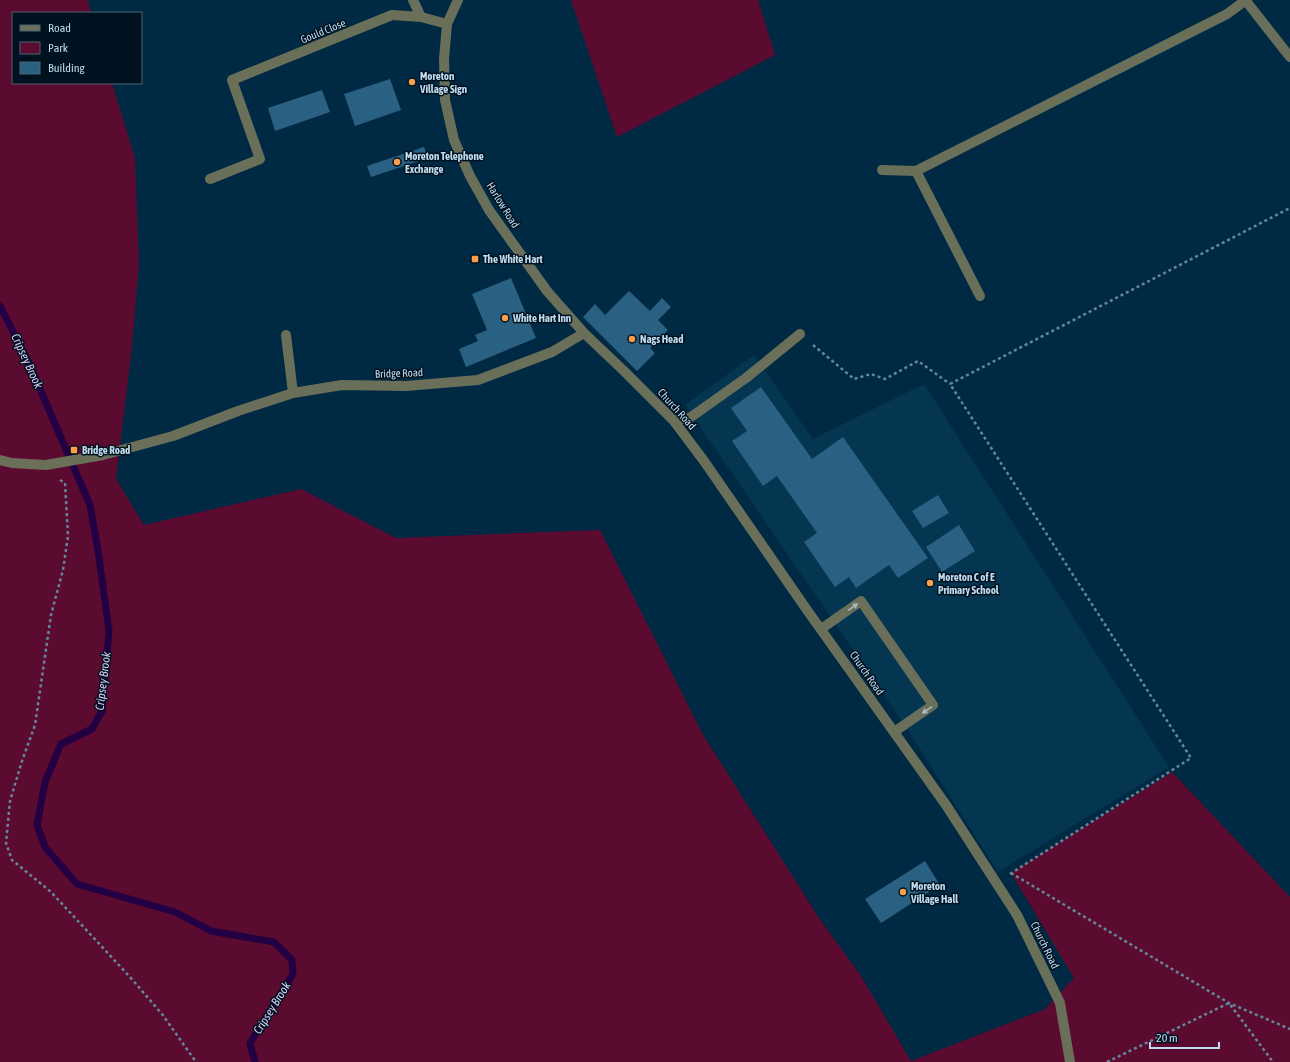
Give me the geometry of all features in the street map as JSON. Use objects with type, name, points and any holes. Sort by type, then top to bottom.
[{"type":"street","points":[[413,0],[421,17]]},
{"type":"street","name":"Harlow Road","points":[[458,0],[447,24],[444,59],[445,100],[454,140],[470,176],[489,210],[547,291],[584,333]]},
{"type":"street","points":[[882,170],[916,171],[1227,14],[1246,0],[1290,58]]},
{"type":"street","name":"Gould Close","points":[[210,179],[260,159],[232,80],[392,15],[421,17],[447,24]]},
{"type":"street","points":[[916,171],[980,296]]},
{"type":"street","name":"Bridge Road","points":[[0,460],[12,463],[46,465],[103,455],[173,436],[238,411],[293,394],[342,385],[406,386],[478,380],[552,352],[584,333]]},
{"type":"street","name":"Church Road","points":[[584,333],[674,421],[704,461],[946,805],[1018,915],[1060,1003],[1070,1062]]},
{"type":"street","points":[[674,421],[691,416],[746,378],[800,334]]},
{"type":"street","points":[[286,335],[293,394]]},
{"type":"street","points":[[821,629],[861,601],[866,608],[934,705],[894,732]]},
{"type":"path","points":[[950,384],[1290,208]]},
{"type":"path","points":[[800,334],[854,379],[871,374],[885,379],[918,361],[950,384],[1191,758],[996,882]]},
{"type":"path","points":[[58,479],[65,483],[68,536],[63,570],[51,615],[35,725],[10,801],[6,843],[12,860],[51,892],[130,978],[162,1014],[196,1062]]},
{"type":"path","points":[[1011,873],[1229,1003],[1290,1029]]},
{"type":"path","points":[[1107,1062],[1229,1003]]},
{"type":"path","points":[[1229,1003],[1273,1062]]},
{"type":"shaded area","name":"Moreton C of E Primary School","points":[[754,355],[813,439],[924,384],[1169,767],[998,872],[906,727],[685,405]]},
{"type":"green space","points":[[0,0],[88,0],[91,12],[12,12],[12,84],[112,84],[135,158],[139,264],[132,347],[116,479],[144,525],[301,489],[396,538],[600,530],[702,733],[819,918],[861,976],[911,1061],[1045,1009],[1074,978],[1011,873],[1172,772],[1290,897],[1290,1062],[0,1062]]},
{"type":"green space","points":[[571,0],[758,0],[775,55],[617,137]]},
{"type":"building","points":[[390,79],[401,110],[355,126],[344,94]]},
{"type":"building","points":[[322,90],[330,112],[275,131],[268,108]]},
{"type":"building","name":"Moreton Telephone Exchange","points":[[424,147],[428,158],[371,177],[367,166]]},
{"type":"building","name":"White Hart Inn","points":[[511,278],[536,338],[466,367],[459,349],[478,341],[475,335],[487,330],[472,294]]},
{"type":"building","name":"Nags Head","points":[[629,291],[650,311],[662,298],[671,307],[658,320],[668,330],[650,348],[655,353],[637,371],[583,317],[595,304],[605,315]]},
{"type":"building","points":[[761,387],[812,459],[843,437],[928,558],[898,578],[889,565],[856,588],[849,577],[835,587],[804,542],[817,533],[777,476],[763,486],[732,441],[747,431],[731,408]]},
{"type":"building","points":[[938,495],[949,513],[923,528],[912,511]]},
{"type":"building","points":[[959,525],[975,551],[942,572],[926,547]]},
{"type":"building","name":"Moreton Village Hall","points":[[925,861],[940,885],[881,923],[865,899]]},
{"type":"waterway","name":"Cripsey Brook","points":[[0,306],[28,361],[90,505],[98,550],[109,631],[102,711],[92,729],[61,744],[45,782],[37,825],[45,847],[77,884],[175,912],[211,931],[274,942],[292,960],[293,974],[250,1043],[255,1062]]},
{"type":"place","name":"Moreton Village Sign","points":[[412,82]]},
{"type":"place","name":"Moreton Telephone Exchange","points":[[397,162]]},
{"type":"place","name":"The White Hart","points":[[475,259]]},
{"type":"place","name":"White Hart Inn","points":[[505,318]]},
{"type":"place","name":"Nags Head","points":[[632,339]]},
{"type":"place","name":"Bridge Road","points":[[74,450]]},
{"type":"place","name":"Moreton C of E Primary School","points":[[930,583]]},
{"type":"place","name":"Moreton Village Hall","points":[[903,892]]}]
